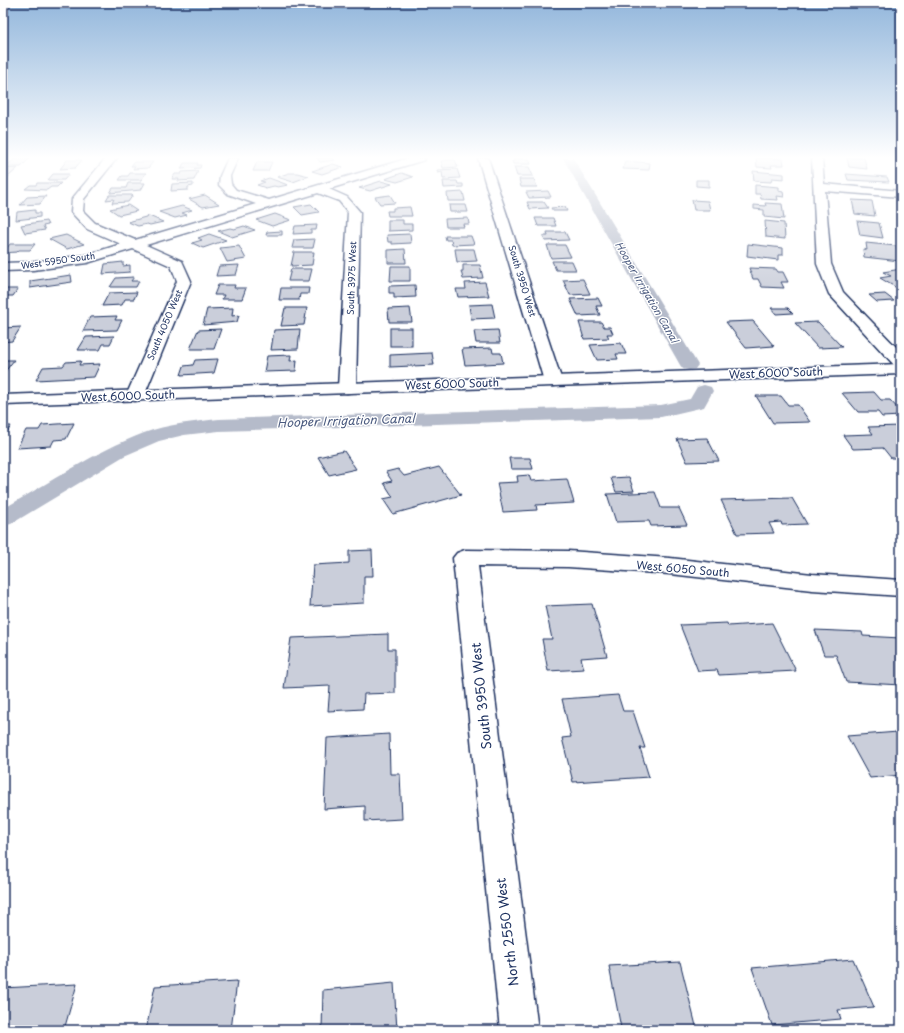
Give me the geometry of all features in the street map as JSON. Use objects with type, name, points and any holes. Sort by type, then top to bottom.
[{"type":"street","name":"South 4050 West","points":[[77,206],[77,212],[91,226],[177,264],[184,281],[135,396]]},
{"type":"street","name":"West 5950 South","points":[[3,267],[33,266],[87,259],[262,206]]},
{"type":"street","name":"South 3975 West","points":[[347,388],[354,212],[349,206]]},
{"type":"street","name":"South 3950 West","points":[[498,206],[553,381]]},
{"type":"street","points":[[821,206],[824,264],[836,294],[901,362]]},
{"type":"street","name":"West 6000 South","points":[[3,400],[901,369]]},
{"type":"street","name":"South 3950 West","points":[[465,558],[496,834]]},
{"type":"street","name":"West 6050 South","points":[[465,558],[576,560],[670,566],[812,582],[901,588]]},
{"type":"street","name":"North 2550 West","points":[[496,834],[519,1030]]},
{"type":"building","points":[[130,206],[137,211],[119,215],[110,209]]},
{"type":"building","points":[[181,206],[192,210],[182,213],[187,215],[175,218],[159,212]]},
{"type":"building","points":[[313,206],[319,212],[302,215],[294,207]]},
{"type":"building","points":[[449,206],[466,206],[468,212],[450,212]]},
{"type":"building","points":[[529,206],[547,206],[548,208],[530,209]]},
{"type":"building","points":[[693,206],[709,206],[710,210],[694,210]]},
{"type":"building","points":[[754,206],[782,206],[784,219],[764,217],[764,210],[754,209]]},
{"type":"building","points":[[853,206],[873,206],[875,216],[855,214]]},
{"type":"building","points":[[410,207],[412,216],[388,216],[387,211],[393,211],[393,208]]},
{"type":"building","points":[[565,207],[567,211],[553,211],[551,208]]},
{"type":"building","points":[[35,210],[35,213],[40,213],[40,217],[16,220],[17,212]]},
{"type":"building","points":[[275,214],[291,220],[272,226],[256,220]]},
{"type":"building","points":[[149,216],[163,222],[138,226],[128,222]]},
{"type":"building","points":[[468,218],[469,224],[463,224],[464,227],[446,227],[445,219]]},
{"type":"building","points":[[535,218],[553,218],[556,226],[538,226]]},
{"type":"building","points":[[388,220],[403,220],[403,224],[412,224],[412,230],[388,231]]},
{"type":"building","points":[[46,221],[48,225],[43,226],[45,230],[25,233],[21,225]]},
{"type":"building","points":[[765,221],[784,223],[785,239],[766,237]]},
{"type":"building","points":[[857,221],[879,223],[883,238],[860,235]]},
{"type":"building","points":[[317,225],[316,230],[311,230],[311,233],[293,234],[295,226]]},
{"type":"building","points":[[244,226],[255,230],[232,237],[218,231],[230,228],[234,229]]},
{"type":"building","points":[[282,231],[282,235],[266,235],[267,232]]},
{"type":"building","points":[[547,232],[565,232],[569,240],[545,241],[543,236],[548,236]]},
{"type":"building","points":[[209,234],[226,240],[203,248],[192,243],[202,240],[198,238]]},
{"type":"building","points":[[410,234],[411,243],[392,244],[392,242],[388,242],[387,235]]},
{"type":"building","points":[[66,235],[84,244],[67,249],[49,239]]},
{"type":"building","points":[[445,236],[471,236],[474,244],[452,245],[451,240],[446,240]]},
{"type":"building","points":[[315,239],[313,248],[292,248],[294,240]]},
{"type":"building","points":[[866,243],[896,246],[897,250],[901,250],[901,257],[899,256],[900,261],[864,257],[863,249],[867,250]]},
{"type":"building","points":[[10,244],[35,244],[30,250],[19,250],[17,252],[3,253]]},
{"type":"building","points":[[748,244],[783,248],[783,255],[778,255],[778,260],[747,256]]},
{"type":"building","points":[[547,245],[565,245],[571,257],[551,258]]},
{"type":"building","points":[[239,246],[246,259],[227,262],[220,248]]},
{"type":"building","points":[[405,249],[406,263],[388,263],[388,250]]},
{"type":"building","points":[[455,249],[474,249],[477,261],[457,262]]},
{"type":"building","points":[[294,252],[314,252],[312,265],[291,266]]},
{"type":"building","points":[[552,261],[572,261],[576,270],[556,270]]},
{"type":"building","points":[[123,262],[123,266],[130,265],[130,272],[103,274],[105,264]]},
{"type":"building","points":[[239,265],[236,275],[216,276],[219,266]]},
{"type":"building","points":[[463,265],[480,265],[483,278],[463,279],[461,271],[463,271]]},
{"type":"building","points":[[391,266],[410,266],[410,281],[390,281]]},
{"type":"building","points":[[749,268],[776,269],[778,272],[783,272],[788,282],[781,282],[784,288],[762,287],[758,279],[753,279]]},
{"type":"building","points":[[291,269],[312,269],[309,281],[288,281]]},
{"type":"building","points":[[901,269],[901,286],[895,287],[880,278],[891,276],[883,272]]},
{"type":"building","points":[[71,275],[72,282],[30,288],[30,281]]},
{"type":"building","points":[[134,277],[131,281],[139,281],[136,287],[110,287],[116,278]]},
{"type":"building","points":[[583,279],[590,294],[570,295],[563,280]]},
{"type":"building","points":[[485,282],[489,296],[458,297],[456,289],[466,289],[465,283]]},
{"type":"building","points":[[218,285],[235,285],[234,288],[246,288],[242,299],[222,299],[224,295],[214,295]]},
{"type":"building","points":[[415,285],[416,297],[394,298],[394,293],[389,293],[389,286]]},
{"type":"building","points":[[281,288],[309,288],[308,294],[300,294],[299,300],[279,300]]},
{"type":"building","points":[[3,289],[18,289],[13,296],[3,296]]},
{"type":"building","points":[[137,292],[134,299],[125,299],[122,305],[102,306],[109,293]]},
{"type":"building","points":[[885,294],[894,301],[877,302],[869,295]]},
{"type":"building","points":[[598,298],[602,306],[596,306],[600,315],[578,316],[570,299]]},
{"type":"building","points":[[492,304],[495,318],[471,319],[469,305]]},
{"type":"building","points":[[233,308],[232,316],[239,315],[237,322],[203,325],[207,309]]},
{"type":"building","points":[[285,308],[307,308],[304,325],[281,326]]},
{"type":"building","points":[[410,308],[412,322],[389,322],[388,309]]},
{"type":"building","points":[[771,308],[788,308],[793,313],[776,314]]},
{"type":"building","points":[[117,316],[115,320],[122,320],[117,330],[83,331],[90,317]]},
{"type":"building","points":[[753,321],[774,346],[746,348],[726,322]]},
{"type":"building","points":[[579,322],[601,322],[604,327],[610,327],[613,334],[607,334],[609,338],[584,339]]},
{"type":"building","points":[[818,322],[842,347],[818,348],[795,323]]},
{"type":"building","points":[[21,327],[12,341],[3,342],[3,328]]},
{"type":"building","points":[[390,328],[412,328],[412,346],[390,346]]},
{"type":"building","points":[[221,329],[214,349],[190,349],[198,330]]},
{"type":"building","points":[[300,329],[298,349],[271,350],[274,330]]},
{"type":"building","points":[[498,330],[500,343],[476,343],[474,331]]},
{"type":"building","points":[[114,336],[110,344],[103,344],[100,350],[78,350],[86,337]]},
{"type":"building","points":[[621,343],[626,354],[616,354],[618,359],[597,360],[590,345]]},
{"type":"building","points":[[492,348],[493,353],[501,353],[503,363],[465,365],[462,349]]},
{"type":"building","points":[[432,353],[434,365],[390,367],[390,355]]},
{"type":"building","points":[[291,355],[290,361],[297,360],[296,371],[264,372],[267,356]]},
{"type":"building","points":[[218,359],[214,373],[181,375],[184,366],[193,365],[195,360]]},
{"type":"building","points":[[3,360],[14,360],[4,373],[3,373]]},
{"type":"building","points":[[81,361],[79,365],[100,364],[94,377],[36,380],[43,367],[63,366],[66,362]]},
{"type":"building","points":[[874,392],[881,400],[890,400],[901,412],[901,416],[882,417],[878,412],[858,412],[842,393]]},
{"type":"building","points":[[756,396],[781,396],[788,405],[798,405],[810,422],[773,423]]},
{"type":"building","points":[[74,423],[66,439],[54,440],[51,446],[17,448],[26,430],[39,430],[42,425]]},
{"type":"building","points":[[3,426],[11,426],[3,439]]},
{"type":"building","points":[[901,426],[901,458],[891,458],[883,448],[853,449],[843,435],[873,434],[868,427]]},
{"type":"building","points":[[707,438],[719,461],[687,462],[677,439]]},
{"type":"building","points":[[344,451],[356,469],[329,475],[318,457]]},
{"type":"building","points":[[509,458],[530,458],[533,469],[511,469]]},
{"type":"building","points":[[439,467],[461,495],[393,514],[383,499],[393,497],[384,483],[392,481],[386,472],[398,469],[404,476]]},
{"type":"building","points":[[529,475],[531,481],[567,479],[574,503],[536,505],[537,510],[503,512],[497,483],[518,482],[517,476]]},
{"type":"building","points":[[629,477],[634,491],[616,492],[611,478]]},
{"type":"building","points":[[655,492],[661,508],[679,508],[687,525],[651,526],[649,521],[616,522],[607,494]]},
{"type":"building","points":[[792,498],[807,524],[782,525],[781,522],[769,523],[774,533],[737,534],[721,500]]},
{"type":"building","points":[[372,550],[373,576],[364,576],[364,603],[310,606],[313,565],[349,563],[349,551]]},
{"type":"building","points":[[592,604],[607,656],[581,658],[584,669],[548,671],[542,639],[552,639],[545,606]]},
{"type":"building","points":[[727,623],[728,626],[772,623],[796,671],[719,675],[717,670],[698,671],[680,625]]},
{"type":"building","points":[[815,630],[862,632],[863,636],[901,638],[901,685],[846,682],[836,655],[824,655]]},
{"type":"building","points":[[388,634],[388,649],[395,649],[395,693],[364,694],[363,709],[328,711],[330,686],[284,688],[291,638]]},
{"type":"building","points":[[618,695],[623,711],[633,711],[645,748],[640,748],[649,777],[573,782],[562,738],[571,737],[562,699]]},
{"type":"building","points":[[898,732],[901,737],[901,775],[870,778],[847,736]]},
{"type":"building","points":[[389,734],[390,774],[400,774],[402,819],[365,821],[365,806],[324,809],[327,738]]},
{"type":"building","points":[[853,959],[874,1007],[838,1010],[841,1019],[772,1025],[752,968]]},
{"type":"building","points":[[680,962],[697,1030],[652,1030],[651,1026],[621,1028],[609,966]]},
{"type":"building","points":[[237,981],[231,1030],[146,1030],[155,986]]},
{"type":"building","points":[[394,983],[397,1030],[322,1030],[323,990]]},
{"type":"building","points":[[77,984],[64,1030],[3,1030],[3,988]]},
{"type":"waterway","name":"Hooper Irrigation Canal","points":[[596,206],[689,365]]},
{"type":"waterway","name":"Hooper Irrigation Canal","points":[[3,519],[117,452],[152,437],[184,429],[219,425],[661,411],[697,403],[704,391]]}]
